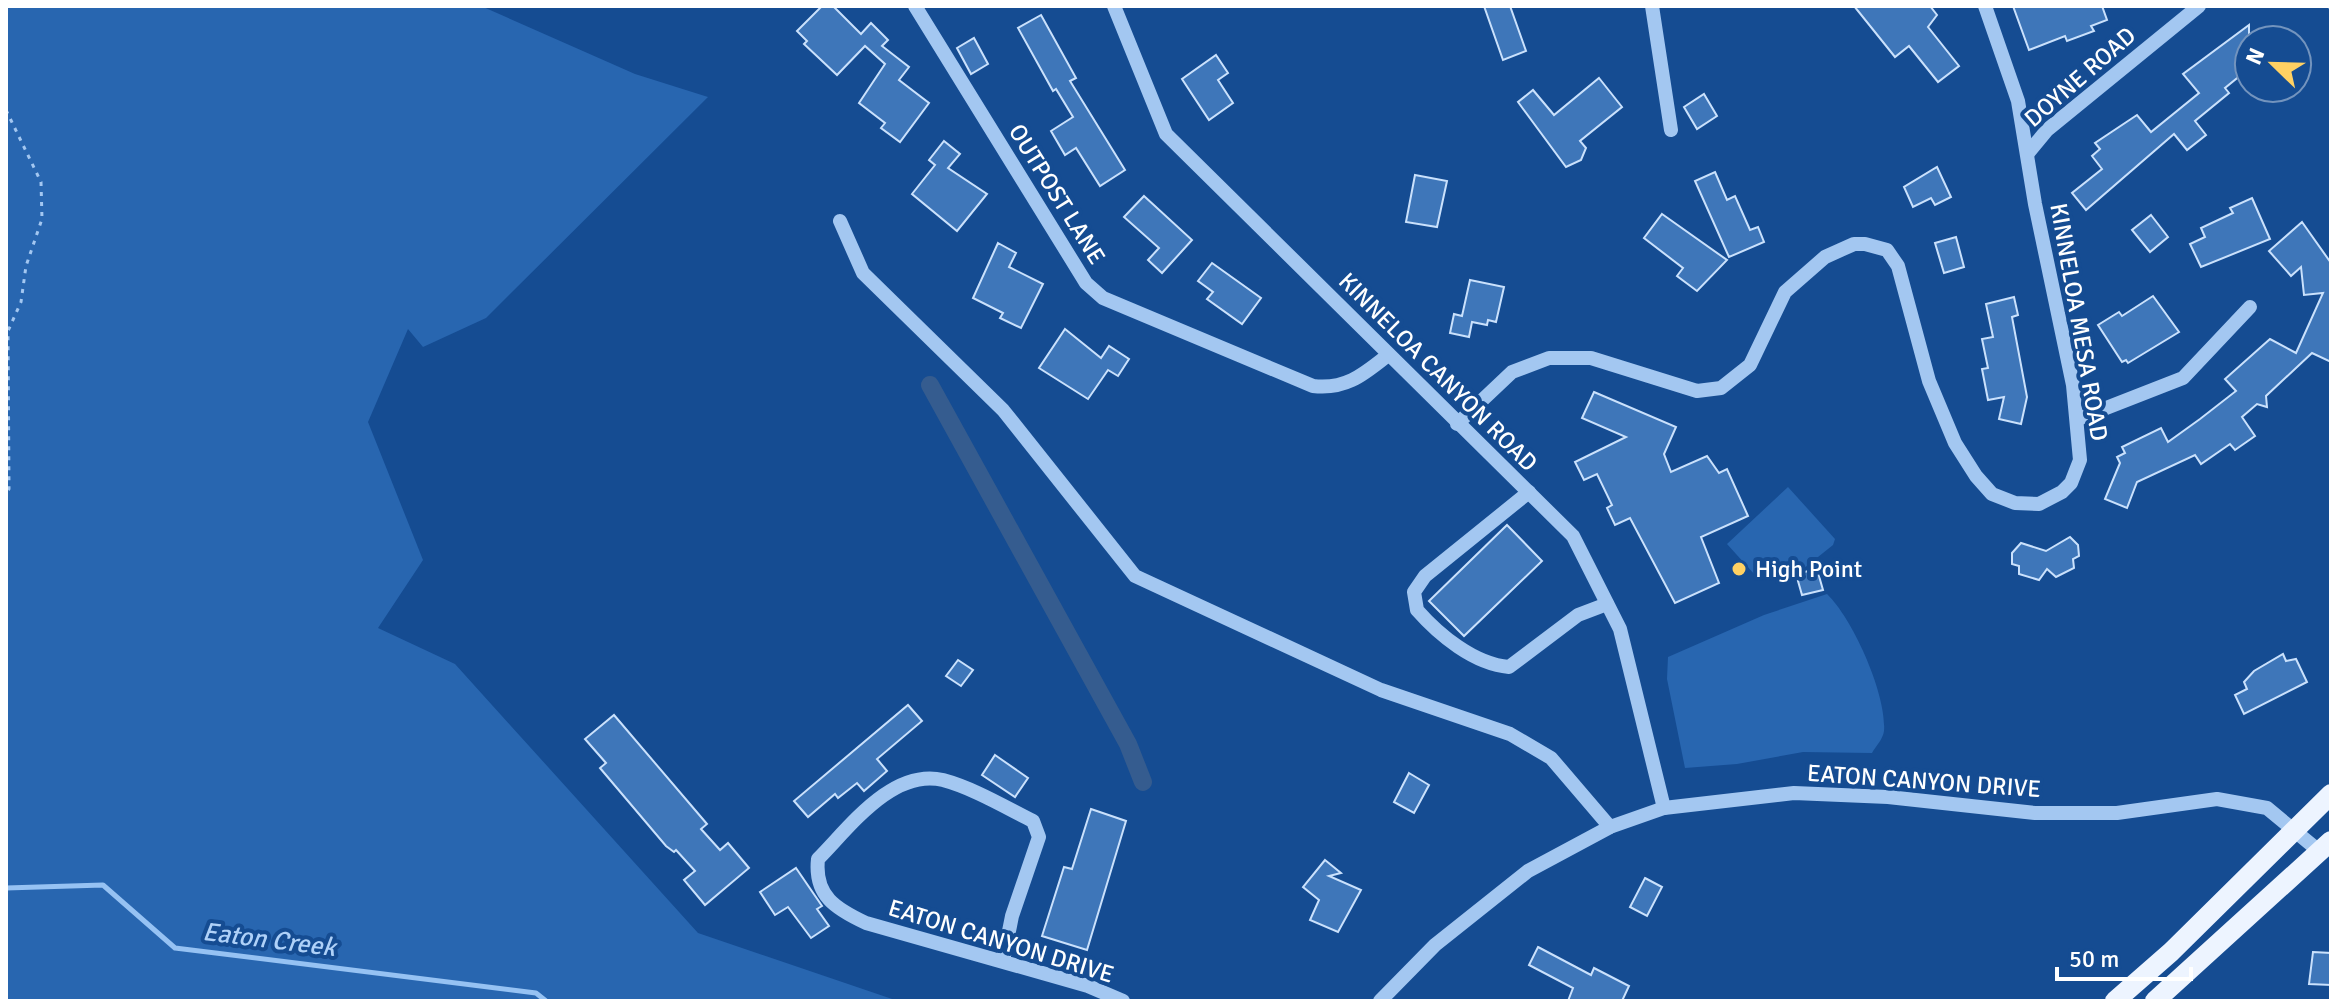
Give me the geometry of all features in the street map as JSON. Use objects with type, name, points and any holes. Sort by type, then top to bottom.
[{"type":"main road","points":[[2115,1001],[2171,952],[2331,794]]},
{"type":"main road","points":[[2155,1001],[2325,846]]},
{"type":"street","name":"OUTPOST LANE","points":[[915,6],[1086,283],[1103,298],[1313,386],[1340,386],[1354,381],[1388,355]]},
{"type":"street","name":"KINNELOA CANYON ROAD","points":[[1114,6],[1166,134],[1573,536],[1620,629],[1664,808]]},
{"type":"street","points":[[1652,6],[1671,130]]},
{"type":"street","name":"KINNELOA MESA ROAD","points":[[1457,424],[1512,372],[1549,358],[1591,358],[1697,391],[1721,388],[1750,365],[1785,292],[1825,257],[1854,244],[1865,244],[1887,250],[1898,266],[1917,340],[1940,410],[1965,462],[1992,494],[2026,505],[2051,500],[2062,492],[2071,483],[2080,460],[2078,419],[2018,101],[1985,6]]},
{"type":"street","name":"DOYNE ROAD","points":[[2028,153],[2047,130],[2199,6]]},
{"type":"street","points":[[840,221],[863,273],[1003,410],[1135,576],[1381,690],[1510,734],[1551,758],[1610,827]]},
{"type":"street","points":[[2078,419],[2183,378],[2250,307]]},
{"type":"street","points":[[1529,492],[1425,576],[1417,585],[1413,601],[1432,627],[1497,666],[1516,664],[1578,615],[1607,604]]},
{"type":"street","name":"EATON CANYON DRIVE","points":[[1003,961],[1012,916],[1039,837],[1033,821],[942,780],[918,780],[898,786],[818,859],[816,874],[822,893],[836,909],[866,923],[1088,986],[1123,1001]]},
{"type":"street","name":"EATON CANYON DRIVE","points":[[1380,1001],[1435,945],[1528,871],[1610,827],[1664,808],[1794,793],[1888,797],[2035,813],[2117,813],[2217,799],[2267,808],[2325,846]]},
{"type":"path","points":[[6,110],[41,182],[42,219],[26,266],[21,302],[8,331],[6,492]]},
{"type":"shaded area","points":[[6,6],[481,6],[635,74],[708,97],[486,318],[423,347],[408,329],[368,422],[423,560],[378,628],[455,664],[698,933],[898,1001],[6,1001]]},
{"type":"shaded area","points":[[1788,487],[1835,539],[1833,545],[1793,577],[1755,575],[1727,544]]},
{"type":"shaded area","points":[[1827,594],[1857,639],[1880,698],[1884,731],[1872,753],[1803,752],[1737,764],[1685,768],[1667,679],[1668,657],[1764,615]]},
{"type":"building","points":[[822,6],[833,6],[861,34],[871,23],[888,40],[882,46],[909,67],[899,80],[929,103],[900,142],[881,128],[885,123],[859,103],[885,64],[865,46],[837,75],[804,44],[807,41],[797,31]]},
{"type":"building","points":[[1484,6],[1510,6],[1526,51],[1503,60]]},
{"type":"building","points":[[1854,6],[1930,6],[1937,15],[1928,27],[1959,66],[1938,82],[1909,46],[1895,57]]},
{"type":"building","points":[[2013,6],[2102,6],[2107,20],[2091,26],[2094,31],[2067,41],[2065,36],[2029,50]]},
{"type":"building","points":[[1041,15],[1076,78],[1070,81],[1125,170],[1100,186],[1076,148],[1065,155],[1051,131],[1073,117],[1056,89],[1053,91],[1018,28]]},
{"type":"building","points":[[2233,37],[2233,81],[2225,88],[2229,93],[2195,121],[2206,135],[2187,150],[2174,134],[2086,210],[2072,193],[2102,169],[2092,156],[2100,149],[2095,143],[2137,115],[2151,132],[2199,93],[2183,74]]},
{"type":"building","points":[[974,38],[988,64],[971,74],[957,48]]},
{"type":"building","points":[[1216,55],[1228,73],[1218,80],[1233,103],[1209,120],[1182,79]]},
{"type":"building","points":[[1599,78],[1622,107],[1580,141],[1586,148],[1581,160],[1566,167],[1518,102],[1533,90],[1554,115]]},
{"type":"building","points":[[1704,94],[1717,116],[1697,129],[1684,107]]},
{"type":"building","points":[[944,141],[960,154],[948,168],[987,194],[957,231],[912,194],[935,165],[929,160]]},
{"type":"building","points":[[1937,167],[1951,197],[1935,205],[1931,198],[1913,207],[1904,187]]},
{"type":"building","points":[[1715,172],[1727,200],[1735,196],[1750,230],[1758,227],[1764,242],[1729,257],[1695,181]]},
{"type":"building","points":[[1415,175],[1447,181],[1437,227],[1406,222]]},
{"type":"building","points":[[1144,196],[1192,240],[1162,273],[1148,260],[1159,248],[1124,217]]},
{"type":"building","points":[[2252,198],[2270,239],[2201,267],[2190,244],[2205,237],[2201,228],[2233,213],[2230,208]]},
{"type":"building","points":[[1662,214],[1727,260],[1697,291],[1677,276],[1683,268],[1644,238]]},
{"type":"building","points":[[2151,215],[2168,237],[2150,252],[2132,230]]},
{"type":"building","points":[[2302,222],[2331,263],[2331,362],[2312,353],[2266,396],[2267,407],[2257,404],[2242,417],[2255,436],[2235,450],[2230,444],[2201,464],[2195,455],[2137,482],[2127,508],[2105,499],[2120,463],[2117,457],[2125,453],[2122,447],[2161,428],[2168,442],[2200,419],[2236,391],[2225,379],[2270,339],[2296,353],[2323,293],[2304,295],[2301,267],[2291,276],[2269,251]]},
{"type":"building","points":[[1956,237],[1964,267],[1944,273],[1935,243]]},
{"type":"building","points":[[998,243],[1016,253],[1009,267],[1043,284],[1021,328],[1000,318],[1003,313],[973,298]]},
{"type":"building","points":[[1212,263],[1261,298],[1242,324],[1207,299],[1213,292],[1198,281]]},
{"type":"building","points":[[1470,280],[1504,287],[1496,322],[1488,320],[1487,325],[1472,322],[1469,337],[1450,333],[1454,314],[1462,316]]},
{"type":"building","points":[[2153,296],[2179,332],[2128,363],[2126,360],[2122,362],[2098,325],[2119,312],[2122,316]]},
{"type":"building","points":[[2014,297],[2018,315],[2012,317],[2027,397],[2021,424],[1999,419],[2004,397],[1988,400],[1982,369],[1988,368],[1982,339],[1993,337],[1986,304]]},
{"type":"building","points":[[1065,329],[1101,358],[1109,346],[1129,359],[1118,376],[1108,370],[1088,399],[1039,368]]},
{"type":"building","points":[[1594,392],[1676,427],[1664,454],[1671,472],[1707,456],[1719,473],[1727,469],[1748,516],[1701,537],[1719,583],[1675,603],[1630,518],[1615,525],[1607,508],[1612,505],[1597,474],[1584,480],[1575,462],[1626,437],[1582,418]]},
{"type":"building","points":[[1507,525],[1542,561],[1464,636],[1429,601]]},
{"type":"building","points":[[2070,537],[2078,545],[2079,556],[2073,559],[2074,568],[2056,577],[2047,569],[2039,580],[2019,574],[2019,566],[2012,564],[2012,553],[2021,543],[2046,551]]},
{"type":"building","points":[[1817,569],[1823,590],[1802,595],[1796,574]]},
{"type":"building","points":[[2283,654],[2286,661],[2296,659],[2307,682],[2244,714],[2235,695],[2247,689],[2244,682],[2254,671]]},
{"type":"building","points":[[958,660],[973,670],[961,686],[946,676]]},
{"type":"building","points":[[908,705],[922,721],[877,759],[887,771],[864,791],[857,783],[838,798],[835,794],[808,817],[794,801]]},
{"type":"building","points":[[614,715],[707,824],[701,829],[720,850],[728,843],[749,868],[705,905],[684,880],[695,871],[676,850],[674,852],[666,846],[600,768],[606,763],[585,739]]},
{"type":"building","points":[[995,755],[1028,778],[1015,797],[982,775]]},
{"type":"building","points":[[1409,773],[1429,785],[1414,813],[1394,802]]},
{"type":"building","points":[[1091,809],[1126,821],[1087,950],[1042,936],[1064,867],[1072,869]]},
{"type":"building","points":[[1325,860],[1341,873],[1329,876],[1361,890],[1338,932],[1310,920],[1319,900],[1303,887]]},
{"type":"building","points":[[796,868],[822,906],[817,909],[829,926],[811,938],[788,907],[775,915],[760,892]]},
{"type":"building","points":[[1645,878],[1662,887],[1647,916],[1630,907]]},
{"type":"building","points":[[1538,947],[1591,975],[1594,968],[1629,986],[1622,1001],[1568,1001],[1573,988],[1529,965]]},
{"type":"building","points":[[2313,952],[2331,953],[2331,985],[2309,984]]},
{"type":"waterway","points":[[930,385],[1128,744],[1143,782]]},
{"type":"waterway","name":"Eaton Creek","points":[[6,888],[103,885],[175,948],[536,993],[546,1001]]},
{"type":"place","name":"High Point","points":[[1739,569]]}]
